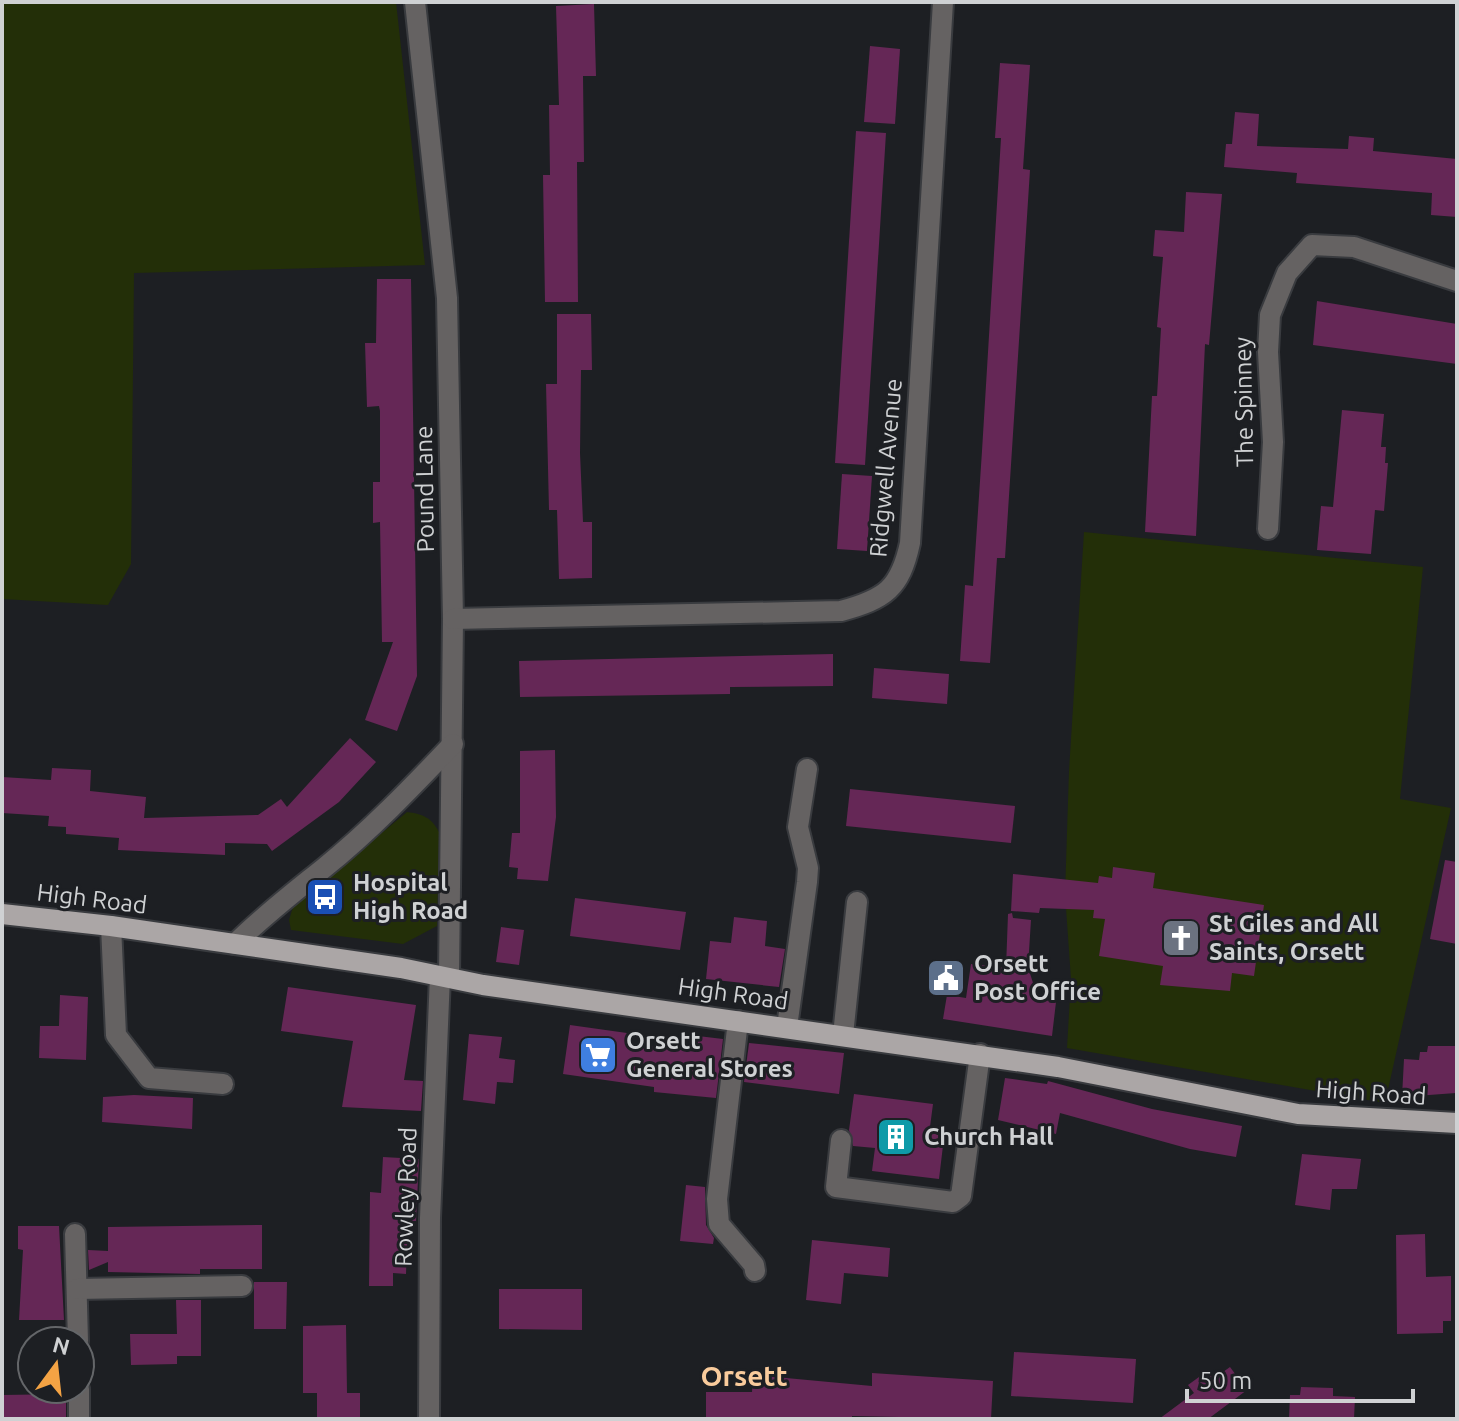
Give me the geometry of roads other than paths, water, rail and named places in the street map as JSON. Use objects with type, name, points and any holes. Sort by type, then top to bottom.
[{"type":"main road","name":"High Road","points":[[2,914],[111,926],[444,976],[483,985],[980,1054],[1298,1114],[1457,1123]]},
{"type":"street","name":"Pound Lane","points":[[415,2],[447,298],[453,744],[444,976]]},
{"type":"street","name":"Ridgwell Avenue","points":[[453,619],[841,611],[875,602],[899,580],[910,543],[943,2]]},
{"type":"street","name":"The Spinney","points":[[1268,529],[1273,442],[1268,352],[1270,315],[1287,273],[1312,245],[1354,247],[1457,281]]},
{"type":"street","points":[[235,944],[278,902],[324,868],[375,823],[453,744]]},
{"type":"street","points":[[787,1027],[807,882],[808,868],[798,827],[807,769]]},
{"type":"street","points":[[843,1035],[857,902]]},
{"type":"street","points":[[111,926],[116,1035],[149,1078],[223,1084]]},
{"type":"street","name":"Rowley Road","points":[[429,1419],[430,1218],[444,976]]},
{"type":"street","points":[[738,1021],[717,1199],[719,1224],[754,1265],[755,1271]]},
{"type":"street","points":[[841,1140],[836,1187],[953,1202],[961,1196],[980,1054]]},
{"type":"street","points":[[75,1234],[78,1325]]},
{"type":"street","points":[[77,1289],[242,1286]]},
{"type":"place","name":"Hospital High Road","points":[[325,897]]},
{"type":"place","name":"St Giles and All Saints, Orsett","points":[[1181,938]]},
{"type":"place","name":"Orsett Post Office","points":[[946,978]]},
{"type":"place","name":"Orsett General Stores","points":[[598,1055]]},
{"type":"place","name":"Church Hall","points":[[896,1137]]},
{"type":"district","name":"Orsett","points":[[744,1376]]}]
